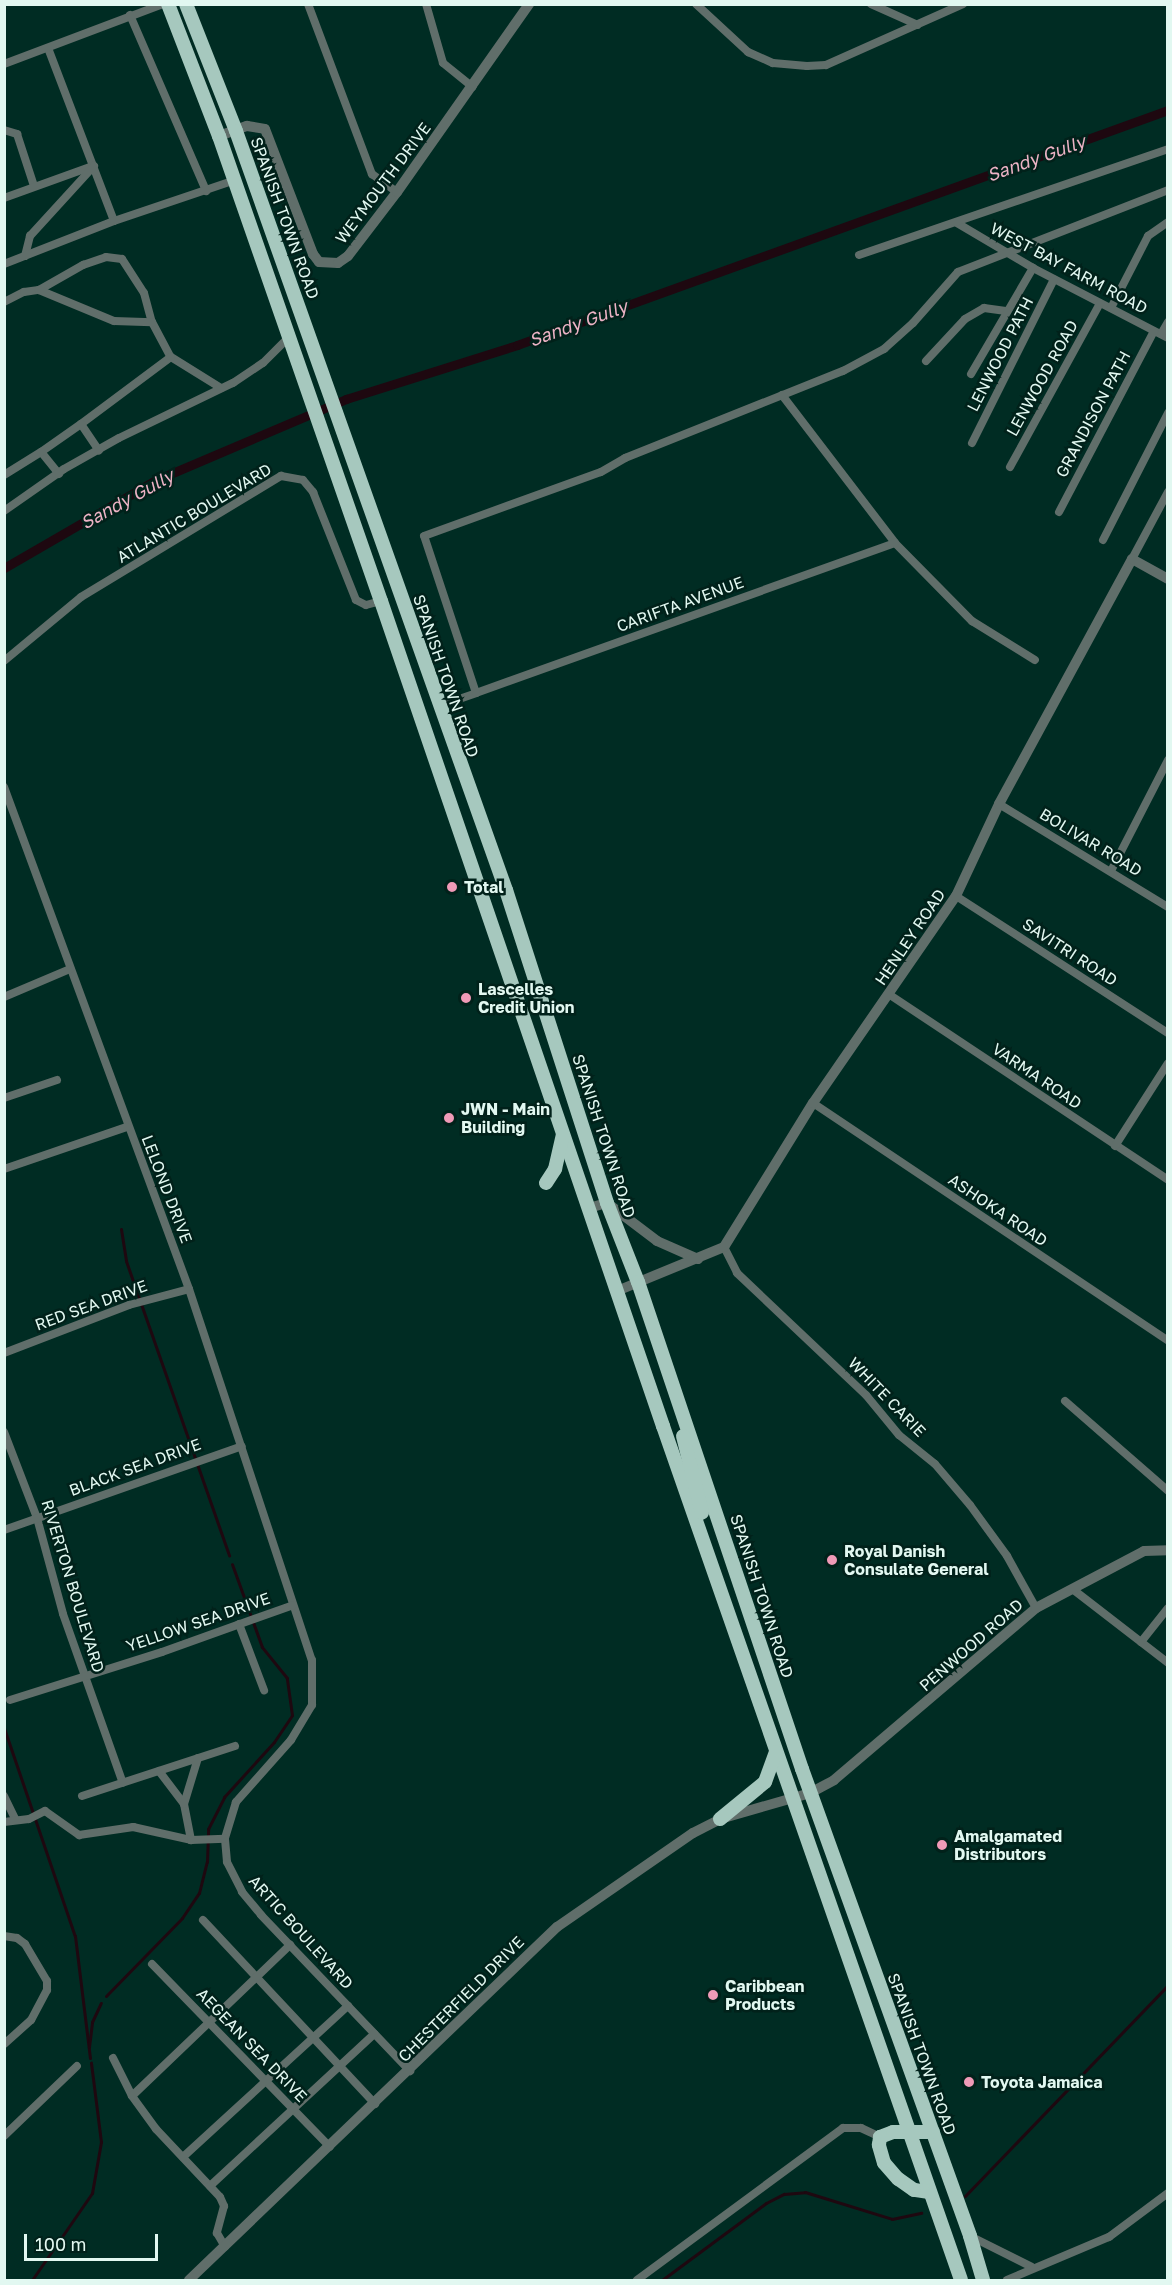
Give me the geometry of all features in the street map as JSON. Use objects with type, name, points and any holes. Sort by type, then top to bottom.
[{"type":"highway","name":"SPANISH TOWN ROAD","points":[[168,4],[219,136],[290,337],[714,1573],[961,2280]]},
{"type":"highway","name":"SPANISH TOWN ROAD","points":[[186,4],[236,131],[506,890],[607,1203],[638,1282],[810,1792],[970,2236],[983,2280]]},
{"type":"highway","points":[[483,899],[506,890]]},
{"type":"highway","points":[[546,1183],[555,1169],[564,1133]]},
{"type":"highway","points":[[688,1430],[682,1437],[716,1565],[714,1573]]},
{"type":"highway","points":[[720,1819],[765,1782],[776,1749]]},
{"type":"highway","points":[[929,2192],[914,2190],[898,2179],[884,2163],[880,2138],[907,2130],[933,2132]]},
{"type":"street","points":[[4,64],[163,4]]},
{"type":"street","points":[[308,4],[372,174],[397,192]]},
{"type":"street","points":[[426,4],[443,63],[473,87]]},
{"type":"street","name":"WEYMOUTH DRIVE","points":[[219,136],[247,126],[265,129],[313,254],[319,262],[338,263],[348,256],[397,192],[473,87],[529,4]]},
{"type":"street","points":[[696,4],[748,52],[786,66],[826,64],[963,4]]},
{"type":"street","points":[[871,4],[918,25]]},
{"type":"street","points":[[130,15],[206,191]]},
{"type":"street","points":[[48,48],[114,221]]},
{"type":"street","points":[[4,130],[17,134],[34,186]]},
{"type":"street","points":[[859,255],[1167,149]]},
{"type":"street","points":[[4,198],[94,166]]},
{"type":"street","points":[[25,256],[30,236],[94,166]]},
{"type":"street","points":[[4,264],[114,221],[234,180]]},
{"type":"street","points":[[476,693],[424,536],[602,472],[625,458],[782,395],[884,349],[913,323],[958,272],[1167,190]]},
{"type":"street","points":[[1111,308],[1148,236],[1167,222]]},
{"type":"street","name":"WEST BAY FARM ROAD","points":[[957,223],[1033,268],[1161,334]]},
{"type":"street","points":[[4,302],[24,292],[39,290],[83,265],[106,257],[122,260],[144,293],[152,322],[171,357],[221,388]]},
{"type":"street","points":[[971,374],[1033,268]]},
{"type":"street","name":"LENWOOD PATH","points":[[972,443],[1054,279]]},
{"type":"street","points":[[39,290],[114,321],[152,322]]},
{"type":"street","name":"LENWOOD ROAD","points":[[1010,467],[1100,303]]},
{"type":"street","points":[[926,361],[964,318],[984,308],[1006,311]]},
{"type":"street","name":"GRANDISON PATH","points":[[1059,512],[1167,322]]},
{"type":"street","points":[[4,511],[59,474],[221,388],[263,363],[290,337]]},
{"type":"street","points":[[4,475],[81,424],[171,357]]},
{"type":"street","points":[[782,395],[895,543],[972,621],[1035,660]]},
{"type":"street","points":[[1103,540],[1167,413]]},
{"type":"street","points":[[81,424],[99,452]]},
{"type":"street","points":[[41,452],[59,474]]},
{"type":"street","name":"ATLANTIC BOULEVARD","points":[[4,661],[81,597],[281,476],[303,480],[313,492],[356,600],[366,605],[381,601]]},
{"type":"street","name":"HENLEY ROAD","points":[[724,1247],[813,1103],[890,995],[956,896],[999,804],[1167,492]]},
{"type":"street","name":"CARIFTA AVENUE","points":[[439,706],[895,543]]},
{"type":"street","points":[[1132,559],[1167,579]]},
{"type":"street","points":[[1111,871],[1167,760]]},
{"type":"street","name":"LELOND DRIVE","points":[[4,787],[189,1290],[293,1605]]},
{"type":"street","name":"BOLIVAR ROAD","points":[[999,804],[1167,907]]},
{"type":"street","name":"SAVITRI ROAD","points":[[956,896],[1167,1033]]},
{"type":"street","points":[[4,997],[70,969]]},
{"type":"street","name":"VARMA ROAD","points":[[890,995],[1167,1180]]},
{"type":"street","points":[[1115,1146],[1167,1063]]},
{"type":"street","points":[[4,1098],[57,1080]]},
{"type":"street","name":"ASHOKA ROAD","points":[[813,1103],[1167,1341]]},
{"type":"street","points":[[4,1168],[128,1126]]},
{"type":"street","points":[[589,1208],[607,1203],[662,1244],[698,1259]]},
{"type":"street","points":[[617,1291],[724,1247]]},
{"type":"street","name":"WHITE CARIE","points":[[724,1247],[737,1273],[866,1395],[899,1435],[935,1464],[970,1504],[1007,1556],[1036,1608]]},
{"type":"street","name":"RED SEA DRIVE","points":[[4,1353],[129,1305],[189,1290]]},
{"type":"street","points":[[1065,1401],[1167,1491]]},
{"type":"street","name":"RIVERTON BOULEVARD","points":[[4,1432],[37,1518],[63,1614],[123,1783]]},
{"type":"street","name":"BLACK SEA DRIVE","points":[[4,1530],[187,1462],[242,1446]]},
{"type":"street","name":"PENWOOD ROAD","points":[[792,1796],[810,1792],[834,1780],[1036,1608],[1075,1591],[1144,1551],[1167,1550]]},
{"type":"street","points":[[1075,1591],[1167,1663]]},
{"type":"street","name":"YELLOW SEA DRIVE","points":[[10,1700],[293,1605]]},
{"type":"street","name":"ARTIC BOULEVARD","points":[[293,1605],[312,1660],[312,1705],[291,1740],[236,1802],[221,1839],[228,1862],[242,1892],[410,2071]]},
{"type":"street","points":[[1141,1642],[1167,1608]]},
{"type":"street","points":[[239,1624],[264,1690]]},
{"type":"street","points":[[82,1796],[235,1746]]},
{"type":"street","points":[[184,1804],[198,1758]]},
{"type":"street","points":[[159,1771],[184,1804],[196,1840]]},
{"type":"street","points":[[4,1796],[15,1819]]},
{"type":"street","name":"CHESTERFIELD DRIVE","points":[[189,2280],[410,2071],[547,1935],[683,1839],[720,1819],[792,1796]]},
{"type":"street","points":[[4,1822],[15,1819],[29,1820],[40,1812],[79,1834],[133,1827],[196,1840],[221,1839]]},
{"type":"street","points":[[203,1920],[375,2104]]},
{"type":"street","points":[[4,1936],[17,1938],[25,1944],[47,1981],[47,1990],[31,2020],[4,2044]]},
{"type":"street","points":[[132,2096],[290,1945]]},
{"type":"street","name":"AEGEAN SEA DRIVE","points":[[152,1964],[330,2147]]},
{"type":"street","points":[[183,2157],[268,2083],[313,2036],[348,2006]]},
{"type":"street","points":[[210,2186],[374,2034]]},
{"type":"street","points":[[113,2058],[132,2096],[156,2129],[210,2186],[224,2206],[218,2233],[225,2247]]},
{"type":"street","points":[[4,2136],[77,2066]]},
{"type":"street","points":[[637,2280],[843,2127],[861,2128],[880,2138]]},
{"type":"street","points":[[1007,2280],[1032,2267],[1061,2260],[1109,2237],[1167,2193]]},
{"type":"street","points":[[970,2236],[1032,2267]]},
{"type":"waterway","name":"Sandy Gully","points":[[4,568],[156,480],[346,399],[517,345],[1168,110]]},
{"type":"waterway","points":[[121,1229],[126,1261],[229,1555]]},
{"type":"waterway","points":[[106,1996],[182,1918],[199,1893],[207,1862],[208,1829],[224,1797],[274,1742],[292,1715],[287,1678],[262,1647],[232,1564]]},
{"type":"waterway","points":[[4,1728],[75,1936],[90,2058]]},
{"type":"waterway","points":[[965,2196],[1168,1985]]},
{"type":"waterway","points":[[89,2047],[92,2022],[101,2003]]},
{"type":"waterway","points":[[32,2280],[92,2193],[101,2142],[91,2063]]},
{"type":"waterway","points":[[662,2280],[766,2203],[784,2194],[805,2192],[892,2219],[921,2213]]},
{"type":"place","name":"Total","points":[[452,887]]},
{"type":"place","name":"Lascelles Credit Union","points":[[466,998]]},
{"type":"place","name":"JWN - Main Building","points":[[449,1118]]},
{"type":"place","name":"Royal Danish Consulate General","points":[[832,1560]]},
{"type":"place","name":"Amalgamated Distributors","points":[[942,1845]]},
{"type":"place","name":"Caribbean Products","points":[[713,1995]]},
{"type":"place","name":"Toyota Jamaica","points":[[969,2082]]}]
